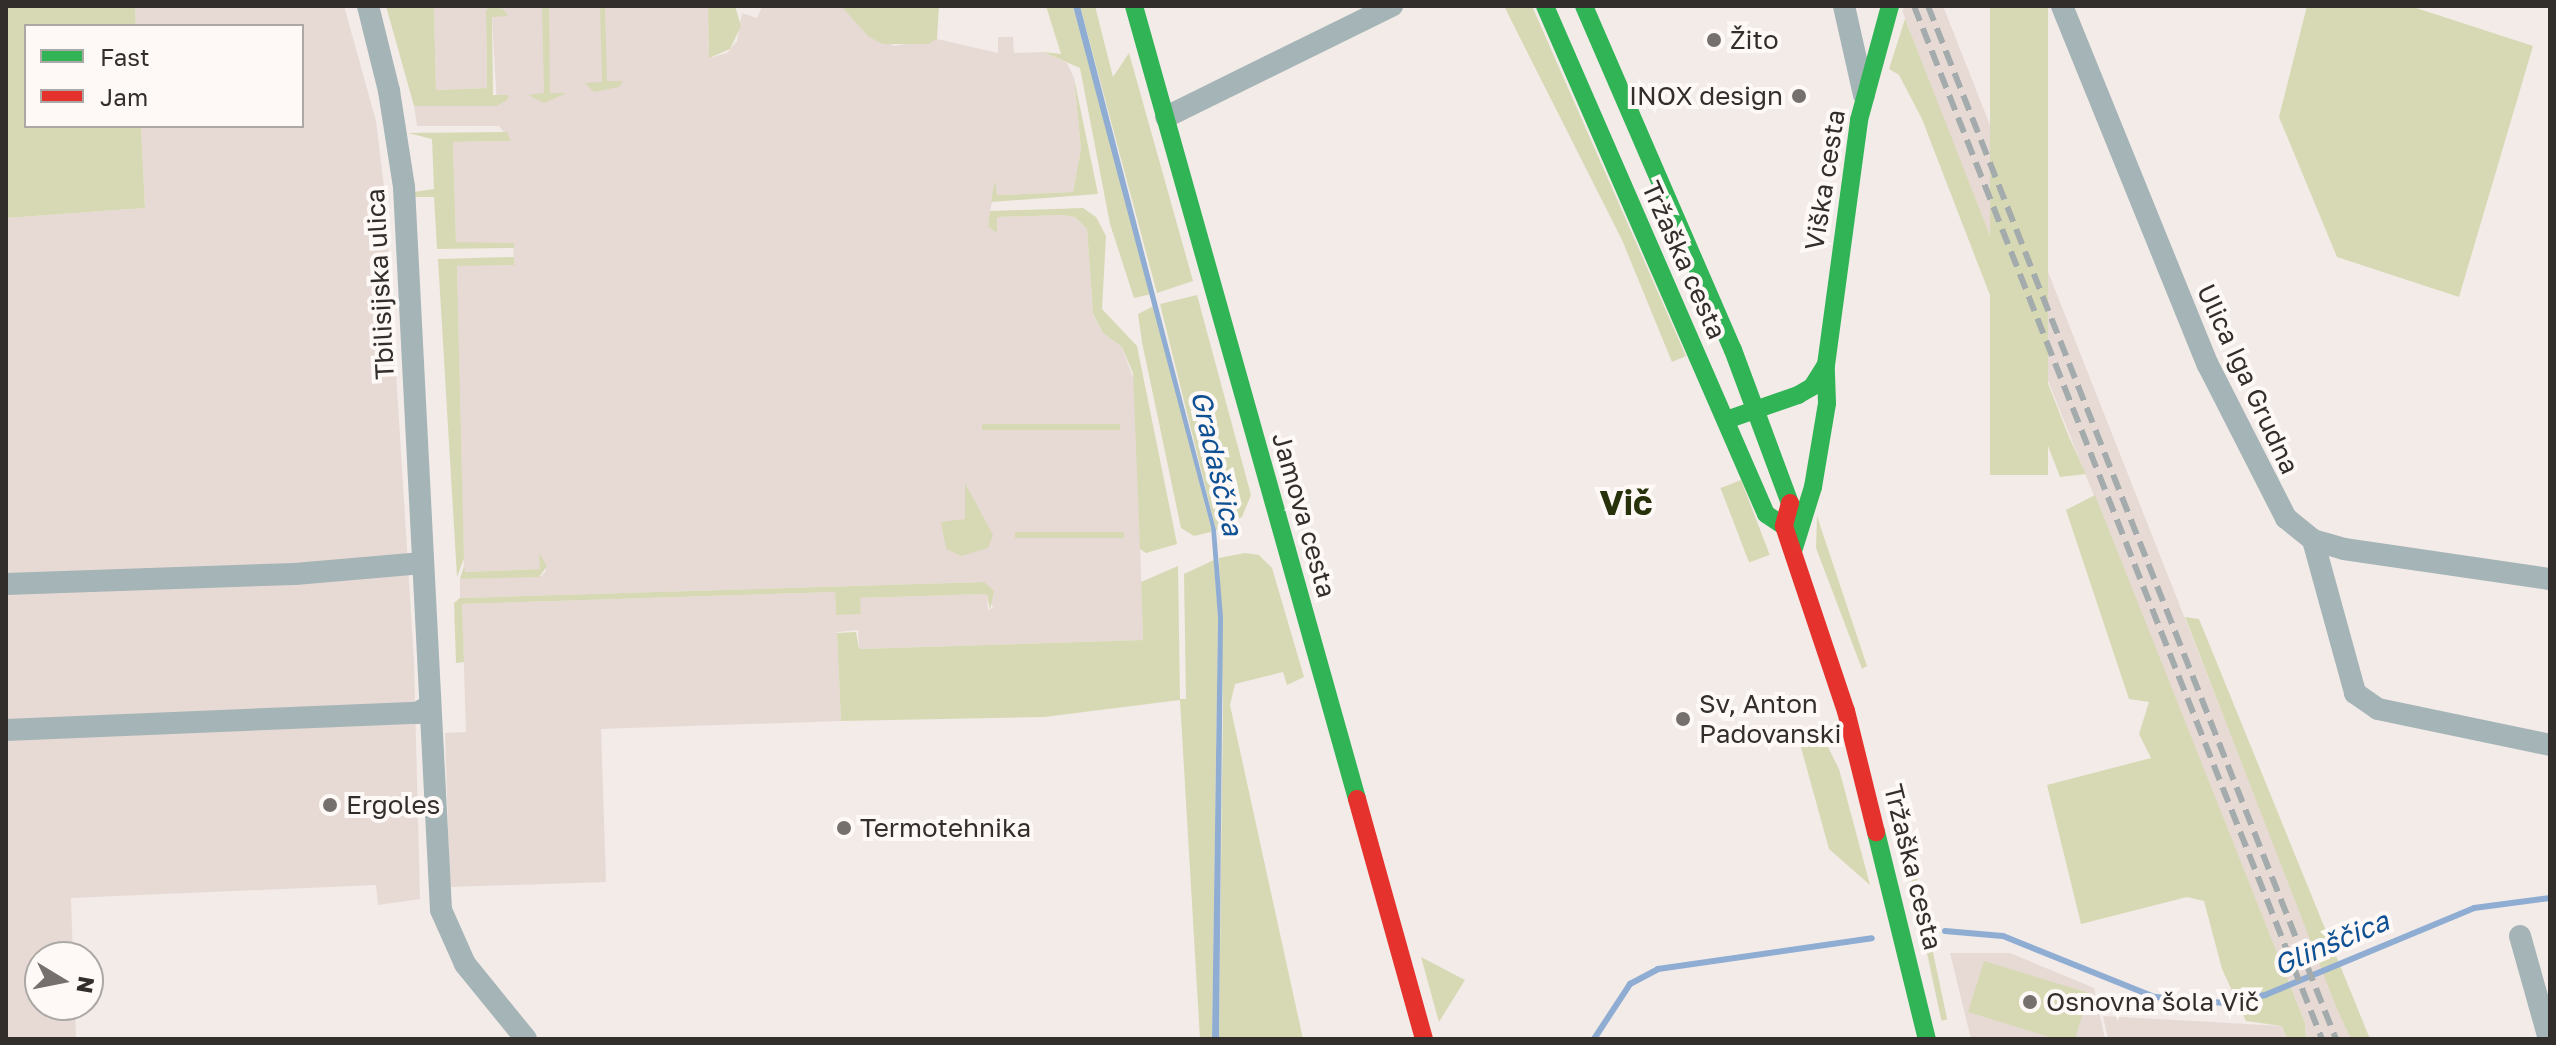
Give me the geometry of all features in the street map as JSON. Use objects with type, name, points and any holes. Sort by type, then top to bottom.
[{"type":"street","name":"Tbilisijska ulica","points":[[368,6],[389,91],[404,187],[438,881],[447,931],[465,964],[526,1039]]},
{"type":"street","name":"Jamova cesta","points":[[1134,6],[1424,1039]]},
{"type":"street","points":[[1166,117],[1392,6]]},
{"type":"street","name":"Tržaška cesta","points":[[1545,6],[1766,514],[1784,526]]},
{"type":"street","name":"Tržaška cesta","points":[[1584,6],[1756,410],[1790,503],[1784,526],[1846,711],[1927,1039]]},
{"type":"street","points":[[1844,6],[1864,97]]},
{"type":"street","name":"Viška cesta","points":[[1793,551],[1813,487],[1827,403],[1826,365],[1864,97],[1890,6]]},
{"type":"street","name":"Ulica Iga Grudna","points":[[2062,6],[2208,365],[2277,506],[2313,540],[2344,549],[2550,579]]},
{"type":"street","points":[[1725,420],[1812,387],[1826,365]]},
{"type":"street","points":[[2313,540],[2355,693],[2378,709],[2550,745]]},
{"type":"street","points":[[6,584],[295,574],[423,563]]},
{"type":"street","points":[[6,730],[417,713],[429,706]]},
{"type":"street","points":[[2520,936],[2549,1039]]},
{"type":"shaded area","points":[[135,6],[344,6],[376,121],[385,196],[414,661],[420,899],[378,905],[376,885],[71,898],[72,941],[24,941],[24,1021],[75,1021],[76,1039],[6,1039],[6,218],[145,208],[141,128],[304,128],[304,24],[136,24]]},
{"type":"shaded area","points":[[434,6],[490,6],[486,17],[487,88],[436,90]]},
{"type":"shaded area","points":[[498,6],[708,6],[709,58],[727,53],[737,41],[742,13],[757,18],[762,6],[841,6],[894,46],[937,39],[998,53],[998,37],[1013,37],[1014,53],[1043,52],[1067,63],[1074,78],[1081,149],[1073,192],[996,195],[995,179],[988,227],[997,233],[996,217],[1064,215],[1075,217],[1087,229],[1093,315],[1103,333],[1122,347],[1135,383],[1143,640],[859,649],[858,630],[837,632],[841,721],[601,729],[606,882],[450,887],[445,733],[466,732],[462,604],[835,592],[836,614],[860,614],[860,598],[987,594],[988,610],[993,608],[983,582],[460,598],[460,579],[541,576],[546,571],[540,554],[540,569],[464,572],[457,265],[514,264],[513,243],[456,243],[453,142],[511,141],[499,126],[417,126],[414,106],[497,106],[492,16],[507,16]]},
{"type":"shaded area","points":[[1907,6],[1943,6],[2351,1039],[2306,1039],[2305,1023],[1926,76],[1902,10]]},
{"type":"shaded area","name":"Osnovna šola Vič","points":[[1950,953],[2010,953],[2094,988],[2105,1039],[1971,1039]]},
{"type":"shaded area","points":[[2103,1016],[2282,1026],[2287,1039],[2108,1039]]},
{"type":"green space","points":[[6,6],[135,6],[136,24],[24,24],[24,128],[141,128],[145,208],[6,218]]},
{"type":"green space","points":[[386,6],[434,6],[436,90],[487,88],[486,11],[490,6],[503,9],[508,16],[492,17],[493,95],[509,95],[507,100],[497,106],[414,106]]},
{"type":"green space","points":[[542,6],[549,6],[550,93],[567,93],[544,103],[528,95],[544,93]]},
{"type":"green space","points":[[600,6],[605,6],[607,81],[623,81],[619,87],[594,92],[585,83],[602,82]]},
{"type":"green space","points":[[708,6],[735,6],[741,26],[730,49],[709,58]]},
{"type":"green space","points":[[841,6],[939,6],[937,39],[928,44],[883,44],[869,37]]},
{"type":"green space","points":[[1046,6],[1073,6],[1151,294],[1134,298],[1110,224],[1080,68],[1043,52],[1061,54]]},
{"type":"green space","points":[[1080,6],[1095,6],[1113,77],[1129,53],[1193,281],[1157,293]]},
{"type":"green space","points":[[1504,6],[1532,6],[1686,356],[1672,362],[1622,240]]},
{"type":"green space","points":[[1990,6],[2048,6],[2048,475],[1990,475]]},
{"type":"green space","points":[[2307,6],[2410,6],[2533,46],[2459,297],[2337,257],[2279,117]]},
{"type":"green space","points":[[1905,19],[2086,474],[2060,477],[1922,119],[1899,75],[1889,69]]},
{"type":"green space","points":[[1074,78],[1098,194],[991,202],[995,179],[997,195],[1073,192],[1081,149]]},
{"type":"green space","points":[[507,132],[511,141],[453,142],[456,242],[514,243],[514,248],[437,249],[434,197],[415,197],[414,192],[434,189],[432,139],[408,133]]},
{"type":"green space","points":[[1083,208],[1096,217],[1106,236],[1102,309],[1137,346],[1177,544],[1146,553],[1140,549],[1133,373],[1122,347],[1103,333],[1093,314],[1087,229],[1075,217],[1064,215],[997,217],[997,233],[988,227],[990,211]]},
{"type":"green space","points":[[514,257],[514,265],[457,266],[464,558],[457,577],[438,259]]},
{"type":"green space","points":[[1197,295],[1251,495],[1242,517],[1216,530],[1160,304]]},
{"type":"green space","points":[[1154,306],[1211,527],[1211,532],[1194,536],[1181,528],[1142,342],[1138,314]]},
{"type":"green space","points":[[982,424],[1120,424],[1120,430],[982,430]]},
{"type":"green space","points":[[1741,480],[1770,555],[1749,563],[1720,488]]},
{"type":"green space","points":[[965,483],[993,535],[988,548],[961,556],[946,549],[941,522],[965,519]]},
{"type":"green space","points":[[2095,495],[2305,1023],[2306,1039],[2287,1039],[2282,1026],[2246,1021],[2222,969],[2204,901],[2187,897],[2081,924],[2047,785],[2151,758],[2139,734],[2149,702],[2129,699],[2066,510]]},
{"type":"green space","points":[[1817,516],[1867,666],[1862,669],[1816,548]]},
{"type":"green space","points":[[1015,532],[1124,532],[1124,538],[1015,538]]},
{"type":"green space","points":[[539,553],[547,566],[539,577],[460,579],[464,566],[465,572],[540,569]]},
{"type":"green space","points":[[1245,553],[1259,555],[1272,568],[1304,677],[1287,685],[1283,672],[1235,684],[1230,705],[1303,1039],[1219,1039],[1223,701],[1219,558]]},
{"type":"green space","points":[[1214,560],[1218,618],[1212,1039],[1200,1039],[1180,700],[1044,717],[841,721],[837,633],[856,632],[859,649],[1143,640],[1141,582],[1178,566],[1180,699],[1186,699],[1184,574]]},
{"type":"green space","points":[[984,582],[994,591],[990,610],[987,594],[860,598],[861,614],[836,615],[835,592],[462,604],[464,662],[456,663],[454,603],[460,598]]},
{"type":"green space","points":[[2185,617],[2199,619],[2370,1039],[2351,1039],[2337,1009]]},
{"type":"green space","points":[[1821,733],[1839,769],[1870,885],[1829,849],[1799,740]]},
{"type":"green space","points":[[1904,816],[1947,1019],[1941,1021],[1898,817]]},
{"type":"green space","points":[[1421,957],[1465,980],[1439,1022]]},
{"type":"green space","points":[[1984,961],[2089,993],[2075,1039],[2056,1039],[1968,1012]]},
{"type":"water","name":"Gradaščica","points":[[1073,6],[1080,6],[1216,530],[1223,618],[1219,1039],[1212,1039],[1218,618],[1211,527]]},
{"type":"waterway","name":"Glinščica","points":[[1945,931],[2003,936],[2155,997],[2225,1003],[2265,995],[2474,908],[2550,898]]},
{"type":"waterway","name":"Glinščica","points":[[1594,1039],[1630,984],[1658,969],[1872,938]]},
{"type":"railway","points":[[1914,6],[2322,1039]]},
{"type":"railway","points":[[1928,6],[2336,1039]]},
{"type":"traffic: fast","points":[[1134,6],[1357,799]]},
{"type":"traffic: fast","points":[[1545,6],[1766,514],[1784,526]]},
{"type":"traffic: fast","points":[[1584,6],[1733,350],[1790,503]]},
{"type":"traffic: fast","points":[[1794,548],[1813,487],[1827,403],[1826,365],[1859,120],[1890,6]]},
{"type":"traffic: fast","points":[[1732,418],[1798,395],[1812,387],[1826,365]]},
{"type":"traffic: fast","points":[[1876,832],[1927,1039]]},
{"type":"traffic: jam","points":[[1790,503],[1784,526],[1846,711],[1876,832]]},
{"type":"traffic: jam","points":[[1357,799],[1424,1039]]},
{"type":"place","name":"Žito","points":[[1714,40]]},
{"type":"place","name":"INOX design","points":[[1799,96]]},
{"type":"place","name":"Sv, Anton Padovanski","points":[[1683,719]]},
{"type":"place","name":"Ergoles","points":[[330,805]]},
{"type":"place","name":"Termotehnika","points":[[844,828]]},
{"type":"place","name":"Osnovna šola Vič","points":[[2030,1002]]},
{"type":"district","name":"Vič","points":[[1626,503]]}]
